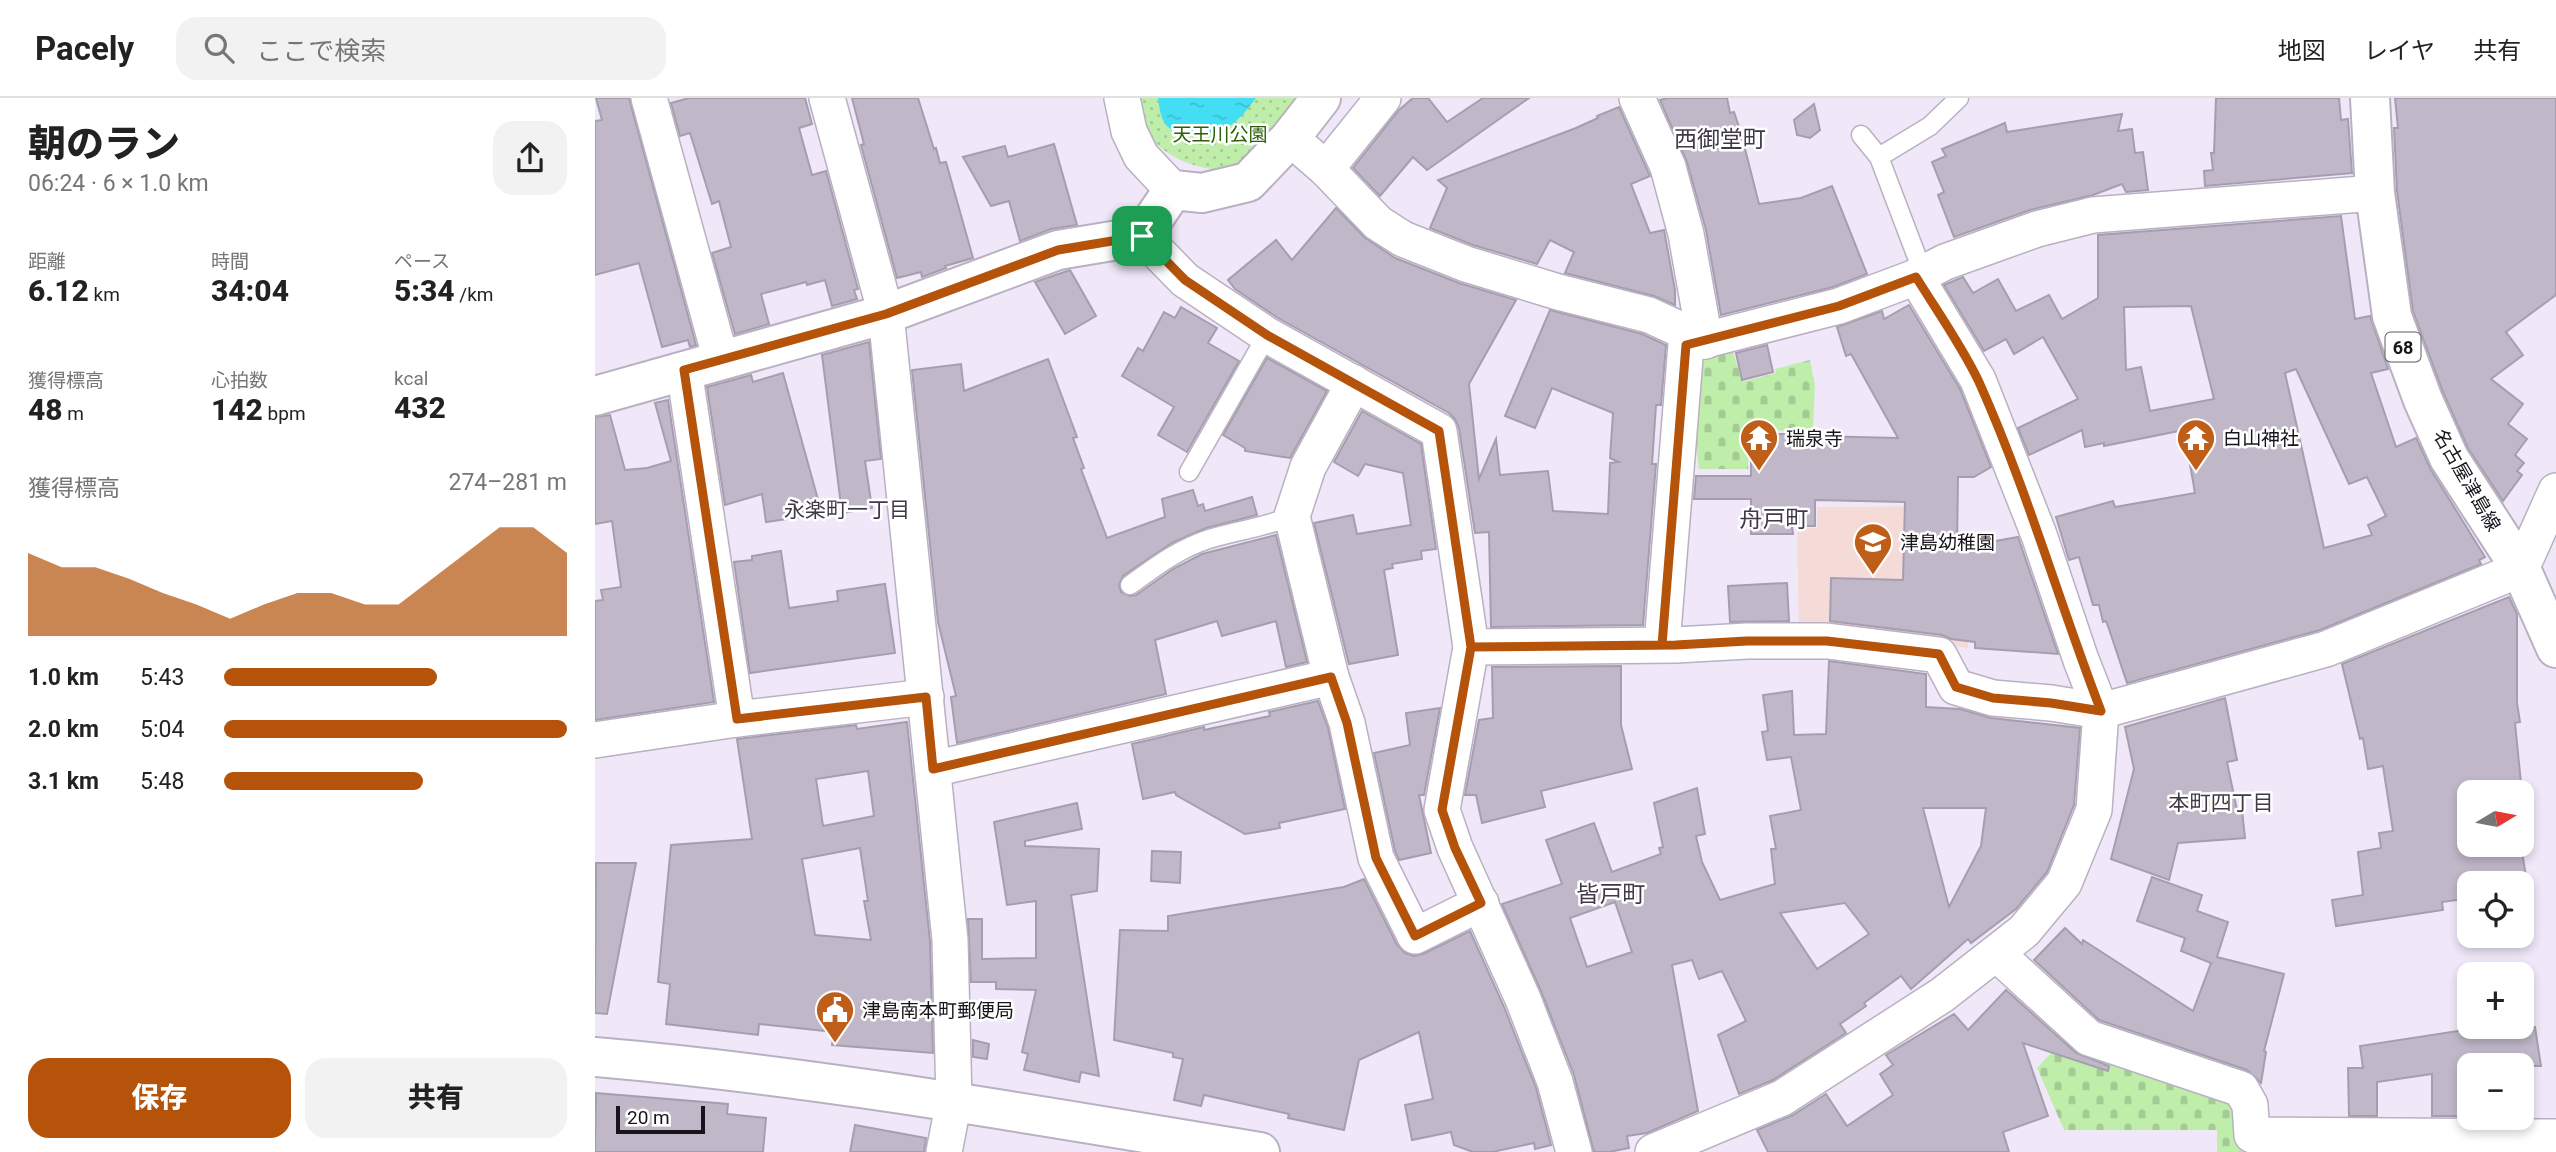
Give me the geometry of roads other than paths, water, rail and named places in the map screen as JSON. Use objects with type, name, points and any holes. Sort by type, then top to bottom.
[{"type":"street","points":[[649,98],[721,360]]},
{"type":"street","points":[[827,98],[886,314],[950,940],[954,1101],[944,1152]]},
{"type":"street","points":[[1122,98],[1129,131],[1141,156],[1173,190],[1202,193],[1248,182],[1290,138],[1321,98]]},
{"type":"street","points":[[1325,169],[1383,98]]},
{"type":"street","points":[[1637,98],[1668,167],[1683,221],[1705,341]]},
{"type":"street","name":"名古屋津島線","points":[[2370,98],[2375,193],[2392,316],[2423,400],[2449,458],[2521,569],[2556,648]]},
{"type":"street","points":[[1290,138],[1378,223],[1403,239],[1467,264],[1558,292],[1649,315],[1705,341]]},
{"type":"street","points":[[595,396],[886,314],[1058,250],[1142,236],[1173,190]]},
{"type":"street","points":[[1662,645],[1686,345],[1839,306],[1920,275],[1945,262],[2037,229],[2092,215],[2375,193]]},
{"type":"street","points":[[1142,236],[1185,280],[1267,335],[1439,431],[1471,647],[1442,810],[1455,848],[1523,999],[1555,1082],[1574,1152]]},
{"type":"street","points":[[1653,1152],[1782,1098],[1942,995],[2024,931],[2064,883],[2094,810],[2101,711],[2039,535],[1978,380],[1920,275]]},
{"type":"street","points":[[684,370],[737,719]]},
{"type":"street","points":[[1354,383],[1308,467],[1292,516],[1331,677],[1347,723],[1376,858],[1415,936],[1481,903]]},
{"type":"street","points":[[1471,647],[1827,641],[1939,654],[1956,687],[1993,698],[2101,711],[2326,649],[2521,569],[2556,491]]},
{"type":"street","points":[[933,769],[1331,677]]},
{"type":"street","points":[[595,740],[737,719],[926,697]]},
{"type":"street","points":[[1996,953],[2089,1038],[2241,1089],[2251,1105],[2252,1135],[2556,1136]]},
{"type":"street","points":[[595,1056],[695,1065],[954,1101],[1115,1140],[1260,1152]]},
{"type":"lane","points":[[1879,157],[1930,126],[1959,98]]},
{"type":"lane","points":[[1861,135],[1879,157],[1920,275]]},
{"type":"lane","points":[[1189,472],[1267,335]]},
{"type":"lane","points":[[1130,585],[1171,554],[1209,539],[1266,527],[1292,516]]},
{"type":"water","points":[[1158,98],[1256,98],[1228,127],[1201,134],[1181,133],[1169,128],[1163,119]]},
{"type":"place","name":"瑞泉寺","points":[[1759,472]]},
{"type":"place","name":"白山神社","points":[[2196,472]]},
{"type":"place","name":"津島幼稚園","points":[[1873,576]]},
{"type":"place","name":"津島南本町郵便局","points":[[835,1044]]},
{"type":"district","name":"西御堂町","points":[[1720,139]]},
{"type":"district","name":"永楽町一丁目","points":[[847,510]]},
{"type":"district","name":"舟戸町","points":[[1774,519]]},
{"type":"district","name":"本町四丁目","points":[[2221,803]]},
{"type":"district","name":"皆戸町","points":[[1611,894]]},
{"type":"park label","name":"天王川公園","points":[[1220,134]]}]
